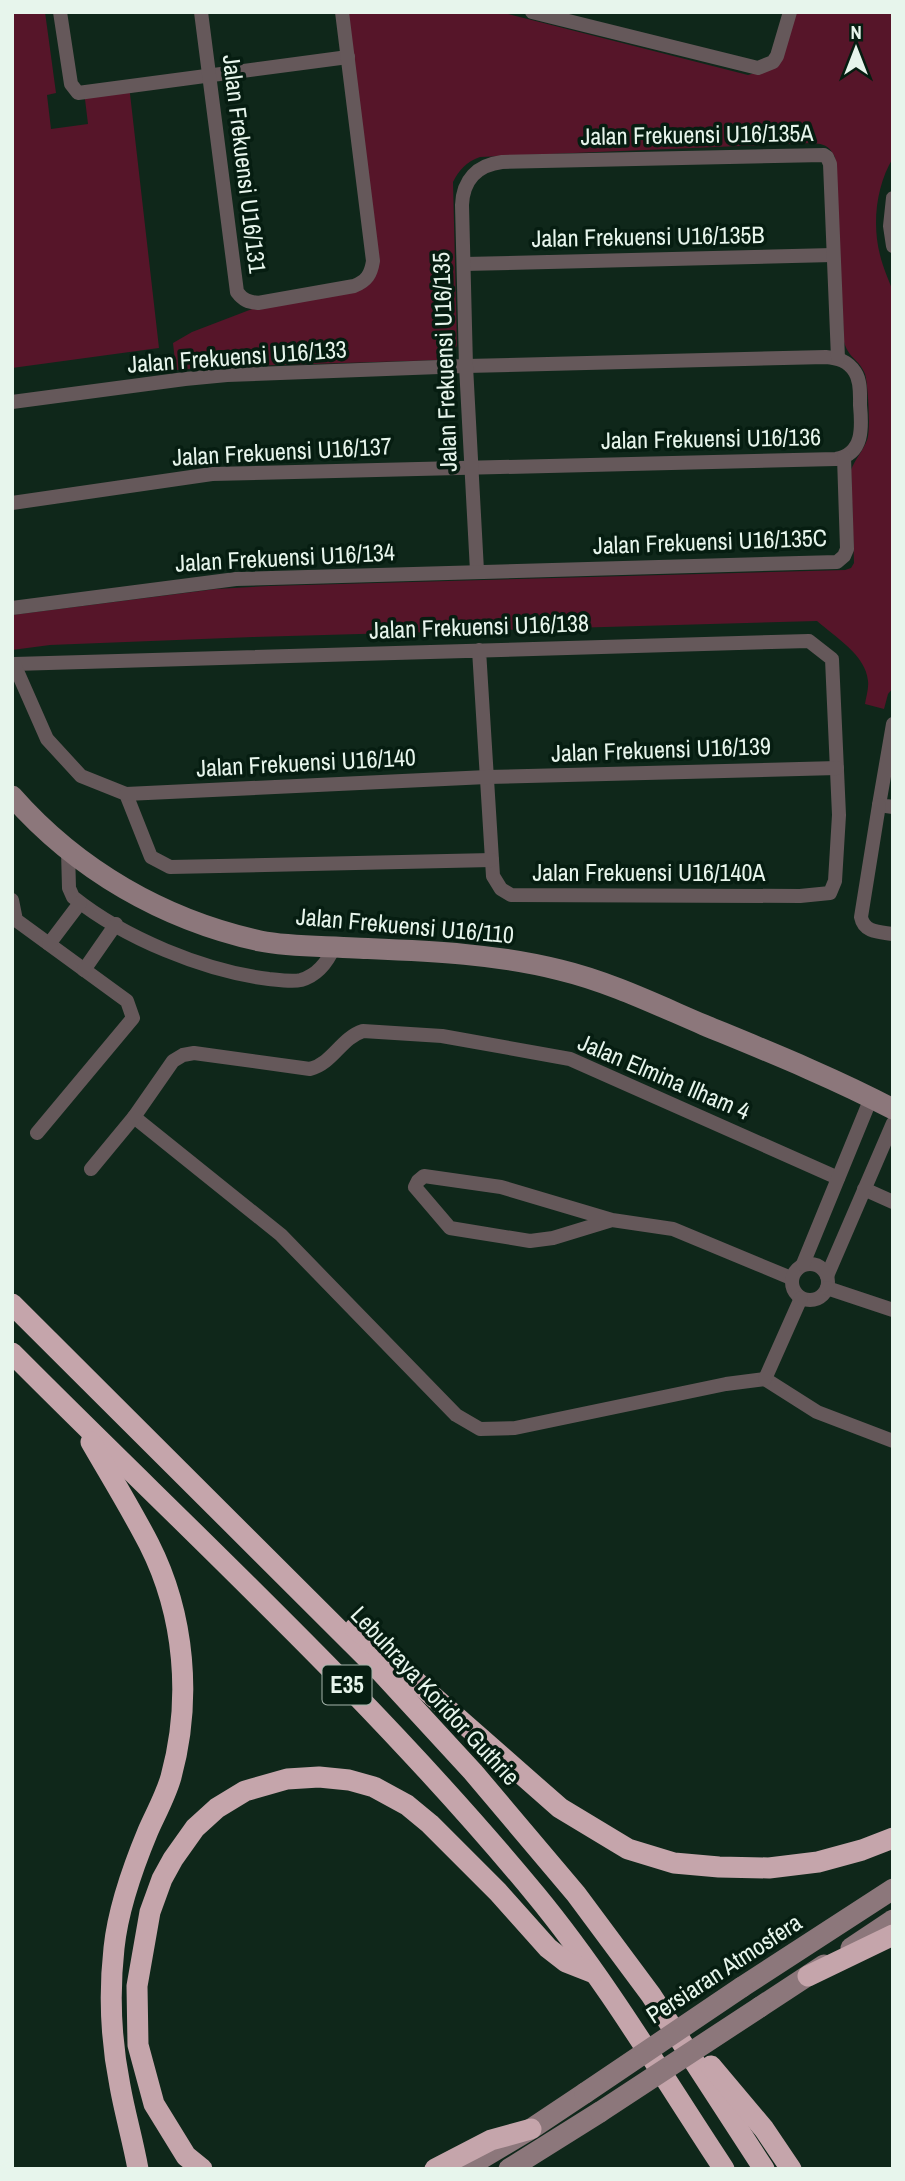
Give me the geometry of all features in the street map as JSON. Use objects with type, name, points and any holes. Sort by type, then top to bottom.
[{"type":"highway","name":"Lebuhraya Koridor Guthrie","points":[[12,1304],[380,1671],[473,1772],[576,1894],[651,1995],[764,2169]]},
{"type":"highway","name":"E35","points":[[12,1353],[350,1688],[438,1782],[537,1896],[594,1973],[724,2169]]},
{"type":"highway","points":[[78,1419],[150,1545],[166,1584],[183,1670],[182,1719],[170,1778],[124,1902],[114,1947],[111,2012],[119,2085],[138,2168]]},
{"type":"highway","points":[[188,1481],[560,1808],[628,1849],[674,1863],[769,1868],[818,1862],[893,1838]]},
{"type":"highway","points":[[202,2169],[186,2156],[154,2104],[138,2045],[136,1986],[150,1912],[173,1858],[195,1828],[217,1808],[245,1791],[287,1779],[319,1777],[349,1780],[374,1787],[407,1805],[430,1824],[498,1892],[548,1948],[566,1962],[594,1973]]},
{"type":"highway","points":[[808,1976],[893,1935]]},
{"type":"highway","points":[[651,1995],[764,2129],[791,2169]]},
{"type":"highway","points":[[435,2169],[491,2140],[531,2129]]},
{"type":"main road","name":"Jalan Frekuensi U16/110","points":[[12,796],[68,850],[122,887],[150,903],[204,925],[261,941],[496,957],[570,973],[602,982],[893,1109]]},
{"type":"main road","name":"Persiaran Atmosfera","points":[[464,2169],[531,2129],[893,1889]]},
{"type":"main road","name":"Persiaran Atmosfera","points":[[509,2169],[893,1920]]},
{"type":"street","points":[[61,12],[71,84],[78,93],[348,58]]},
{"type":"street","name":"Jalan Frekuensi U16/131","points":[[201,12],[237,292],[249,302],[258,303],[354,286],[363,282],[371,270],[373,261],[342,12]]},
{"type":"street","points":[[532,12],[574,17],[758,68],[773,62],[777,56],[790,12]]},
{"type":"street","name":"Jalan Frekuensi U16/135A","points":[[491,163],[820,154],[827,157],[830,164],[838,358]]},
{"type":"street","name":"Jalan Frekuensi U16/135","points":[[477,571],[466,366],[462,194],[472,175],[491,163]]},
{"type":"street","points":[[893,198],[890,226],[893,246]]},
{"type":"street","name":"Jalan Frekuensi U16/135B","points":[[464,264],[833,255]]},
{"type":"street","points":[[466,366],[838,358]]},
{"type":"street","name":"Jalan Frekuensi U16/136","points":[[471,466],[844,457],[856,447],[862,431],[859,382],[855,373],[838,358]]},
{"type":"street","name":"Jalan Frekuensi U16/133","points":[[12,402],[227,375],[466,366]]},
{"type":"street","name":"Jalan Frekuensi U16/135C","points":[[477,571],[837,562],[847,549],[844,457]]},
{"type":"street","name":"Jalan Frekuensi U16/137","points":[[12,503],[212,474],[471,466]]},
{"type":"street","name":"Jalan Frekuensi U16/134","points":[[12,608],[211,580],[477,571]]},
{"type":"street","name":"Jalan Frekuensi U16/138","points":[[13,664],[809,641],[832,659],[839,815],[835,881],[830,893]]},
{"type":"street","name":"Jalan Frekuensi U16/140A","points":[[479,650],[493,876],[502,889],[511,895],[800,896],[830,893]]},
{"type":"street","points":[[13,664],[47,739],[81,776],[126,794],[151,856],[170,867],[492,860]]},
{"type":"street","points":[[893,724],[886,806],[861,917],[870,930],[893,934]]},
{"type":"street","name":"Jalan Frekuensi U16/139","points":[[487,777],[837,768]]},
{"type":"street","name":"Jalan Frekuensi U16/140","points":[[126,794],[487,777]]},
{"type":"street","points":[[68,850],[69,888],[73,897],[138,938],[179,956],[222,970],[282,981],[301,980],[320,969],[328,961],[334,947]]},
{"type":"street","points":[[12,900],[14,921],[127,1002],[133,1018],[37,1133]]},
{"type":"street","points":[[49,944],[80,903]]},
{"type":"street","points":[[84,970],[116,924]]},
{"type":"street","name":"Jalan Elmina Ilham 4","points":[[91,1169],[134,1117],[173,1061],[183,1055],[194,1053],[310,1069],[320,1066],[353,1034],[363,1031],[442,1036],[570,1059],[838,1178]]},
{"type":"street","points":[[871,1098],[803,1264],[793,1272],[793,1290],[801,1298],[813,1300],[819,1297],[827,1282],[893,1123]]},
{"type":"street","points":[[134,1117],[281,1235],[456,1415],[480,1429],[515,1428],[726,1384],[765,1379],[817,1412],[893,1441]]},
{"type":"street","points":[[612,1220],[553,1238],[530,1241],[450,1228],[415,1187],[424,1176],[501,1187],[612,1220],[673,1229],[792,1278]]},
{"type":"street","points":[[864,1189],[893,1202]]},
{"type":"street","points":[[803,1264],[820,1266],[827,1282],[893,1310]]},
{"type":"street","points":[[765,1379],[801,1298]]},
{"type":"shaded area","points":[[12,12],[45,12],[56,93],[47,95],[51,129],[88,124],[84,91],[129,85],[159,348],[12,368]]},
{"type":"shaded area","points":[[341,12],[500,12],[748,75],[762,71],[796,12],[893,12],[893,158],[879,193],[876,218],[880,255],[893,292],[893,688],[888,694],[884,709],[865,704],[868,681],[862,663],[848,647],[817,621],[253,637],[50,645],[12,650],[12,615],[216,589],[845,570],[851,568],[854,563],[851,470],[868,435],[868,397],[865,374],[844,342],[835,157],[829,148],[820,144],[480,157],[463,167],[453,182],[457,345],[454,353],[441,360],[176,370],[173,343],[192,332],[257,307],[350,291],[372,264]]}]
